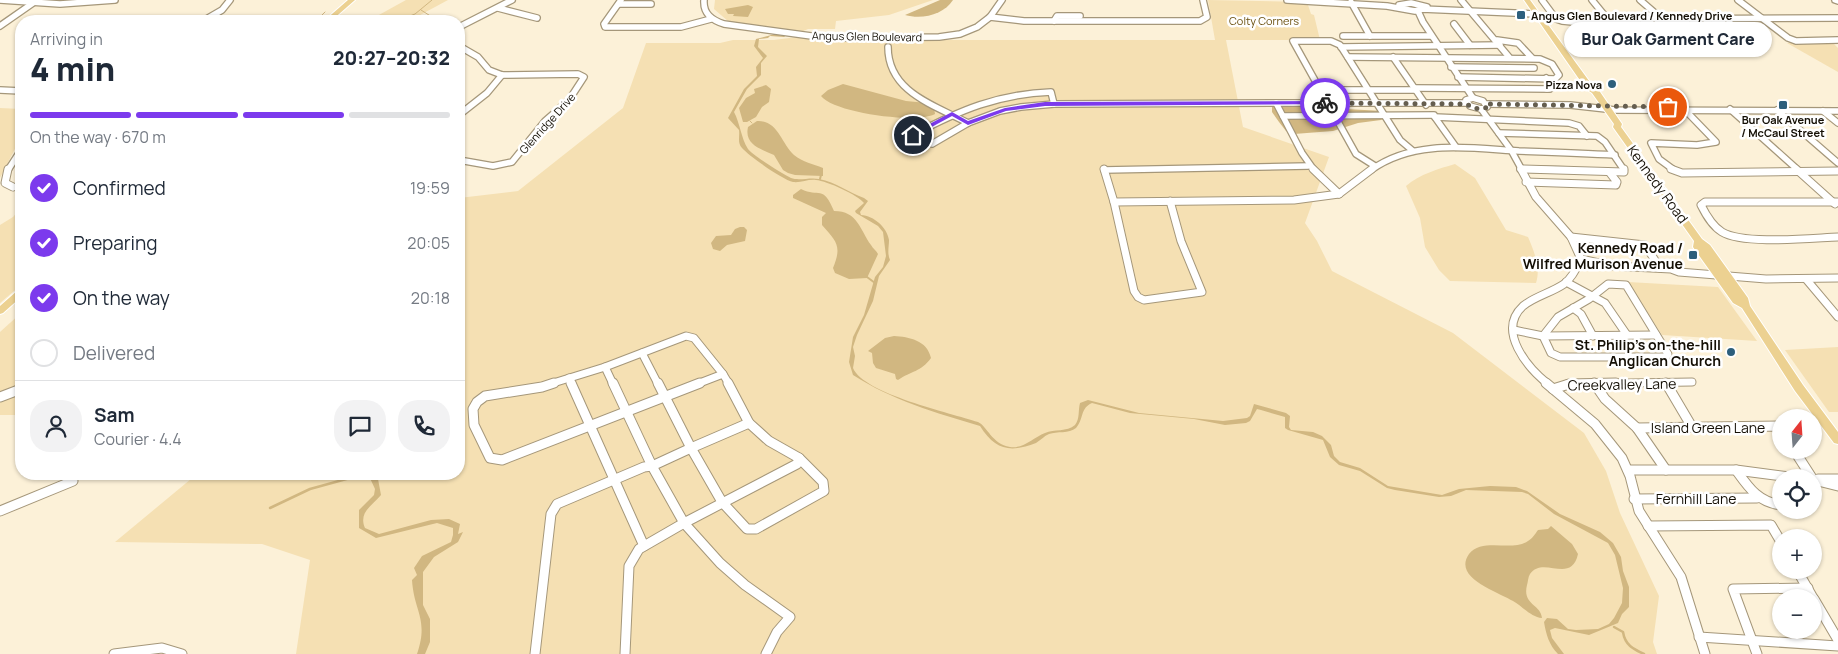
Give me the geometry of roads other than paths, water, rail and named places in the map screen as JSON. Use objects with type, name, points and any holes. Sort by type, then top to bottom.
[{"type":"main road","points":[[334,15],[352,0]]},
{"type":"main road","name":"Kennedy Road","points":[[1527,0],[1589,87],[1587,90],[1602,107],[1610,123],[1617,127],[1699,241],[1708,247],[1721,273],[1745,300],[1745,306],[1799,388],[1838,442],[1838,450]]},
{"type":"main road","points":[[0,311],[15,297]]},
{"type":"street","points":[[0,0],[75,4],[115,0]]},
{"type":"street","points":[[215,15],[228,5],[230,0]]},
{"type":"street","points":[[465,24],[512,0]]},
{"type":"street","points":[[651,4],[620,2],[604,24],[605,27],[681,27],[711,19],[703,10],[704,0]]},
{"type":"street","name":"Angus Glen Boulevard","points":[[711,19],[730,26],[830,38],[939,37],[972,30],[990,17],[1002,0]]},
{"type":"street","points":[[990,17],[1019,21],[1200,21],[1207,17],[1203,0]]},
{"type":"street","points":[[1287,0],[1351,2],[1387,6],[1409,4],[1420,11],[1469,10],[1536,14]]},
{"type":"street","points":[[1461,0],[1509,57]]},
{"type":"street","points":[[1542,0],[1556,19],[1561,22],[1662,19],[1838,18]]},
{"type":"street","points":[[1592,0],[1610,22]]},
{"type":"street","points":[[1640,0],[1662,19]]},
{"type":"street","points":[[1738,0],[1790,39],[1838,40]]},
{"type":"street","points":[[1351,2],[1370,36]]},
{"type":"street","points":[[16,15],[33,3]]},
{"type":"street","points":[[1409,4],[1420,11],[1431,36],[1451,67],[1473,98],[1484,106],[1489,120],[1511,150],[1526,182],[1536,197],[1571,238],[1581,259]]},
{"type":"street","points":[[498,8],[537,18]]},
{"type":"street","points":[[0,26],[15,16]]},
{"type":"street","points":[[1454,24],[1470,45]]},
{"type":"street","points":[[1343,36],[1431,36]]},
{"type":"street","points":[[1320,90],[1550,89],[1552,87],[1534,68],[1522,44],[1511,40],[1470,45],[1341,47]]},
{"type":"street","points":[[1375,166],[1356,154],[1293,41],[1331,41],[1341,47],[1400,140],[1413,151]]},
{"type":"street","points":[[888,47],[890,67],[898,80],[922,98],[968,123]]},
{"type":"street","points":[[465,49],[478,57],[489,70],[502,75],[483,96],[465,110]]},
{"type":"street","points":[[1393,57],[1456,147]]},
{"type":"street","points":[[1348,58],[1530,58],[1550,63],[1559,76],[1555,79],[1458,77]]},
{"type":"street","points":[[1451,67],[1534,68]]},
{"type":"street","name":"Glenridge Drive","points":[[465,161],[493,165],[504,165],[512,162],[546,121],[569,100],[584,77],[578,74],[502,75]]},
{"type":"street","points":[[0,90],[15,91]]},
{"type":"street","points":[[1054,104],[1051,92],[1012,95],[993,99],[968,106],[913,135],[932,144],[968,123],[1005,110],[1054,104],[1327,102],[1467,104],[1472,107],[1570,106],[1686,110],[1730,109],[1836,203]]},
{"type":"street","points":[[1467,104],[1468,99],[1473,98]]},
{"type":"street","points":[[993,99],[1005,110]]},
{"type":"street","points":[[1276,103],[1308,166],[1326,185],[1339,194]]},
{"type":"street","points":[[1602,107],[1730,109],[1838,107]]},
{"type":"street","points":[[1776,109],[1838,111]]},
{"type":"street","points":[[1776,109],[1838,162]]},
{"type":"street","points":[[1686,110],[1716,142],[1697,145],[1651,143],[1652,150],[1665,167],[1671,171],[1682,173],[1838,171]]},
{"type":"street","points":[[1824,111],[1838,123]]},
{"type":"street","points":[[1283,116],[1434,116],[1569,123],[1579,126],[1587,136]]},
{"type":"street","points":[[1498,133],[1601,138],[1615,155],[1624,172],[1520,169]]},
{"type":"street","points":[[1114,202],[1294,200],[1339,194],[1357,184],[1375,166],[1390,158],[1413,151],[1456,147],[1615,155]]},
{"type":"street","points":[[12,187],[5,183],[9,167],[15,158]]},
{"type":"street","points":[[1170,201],[1181,241],[1202,292],[1144,300],[1138,297],[1134,291],[1114,202],[1104,169],[1308,166]]},
{"type":"street","points":[[1526,182],[1616,185],[1617,182],[1610,173]]},
{"type":"street","points":[[1836,203],[1705,202],[1701,205],[1716,227],[1721,232],[1730,236],[1763,238],[1838,237]]},
{"type":"street","points":[[1571,238],[1645,245],[1660,268]]},
{"type":"street","points":[[1581,259],[1612,266],[1721,273],[1766,279],[1838,278]]},
{"type":"street","points":[[1581,259],[1572,276],[1566,282],[1538,296],[1520,310],[1515,317],[1514,330],[1519,352],[1525,362],[1553,389],[1575,405],[1613,445],[1628,470],[1634,499],[1648,526],[1681,576],[1705,654]]},
{"type":"street","points":[[1806,279],[1838,318]]},
{"type":"street","points":[[1566,282],[1605,303],[1627,335]]},
{"type":"street","points":[[1608,284],[1626,285],[1668,354],[1666,357],[1560,357],[1551,353],[1543,336],[1550,323],[1562,312],[1592,297],[1602,286],[1608,284]]},
{"type":"street","points":[[1573,308],[1581,314],[1593,336]]},
{"type":"street","points":[[1514,330],[1543,336],[1656,335]]},
{"type":"street","points":[[642,353],[665,397],[691,448],[722,502],[747,529],[756,529],[824,490],[823,482],[799,458],[769,441],[749,423],[723,374],[694,338],[686,336],[605,367],[542,387],[485,396],[472,408],[471,418],[490,458],[502,460],[627,413],[665,397],[723,374]]},
{"type":"street","points":[[605,367],[652,466],[684,523],[720,563],[744,585],[790,617],[777,632],[766,654]]},
{"type":"street","points":[[569,378],[644,546]]},
{"type":"street","name":"Creekvalley Lane","points":[[1553,389],[1570,384],[1692,382]]},
{"type":"street","points":[[1594,383],[1606,399],[1637,428],[1666,470]]},
{"type":"street","points":[[1666,383],[1692,427]]},
{"type":"street","points":[[0,397],[15,391]]},
{"type":"street","points":[[535,654],[551,514],[557,504],[644,467],[652,466],[749,423]]},
{"type":"street","name":"Island Green Lane","points":[[1637,428],[1772,428]]},
{"type":"street","points":[[625,654],[629,566],[634,556],[644,546],[684,523],[797,464],[799,458]]},
{"type":"street","points":[[1628,470],[1736,470],[1772,475]]},
{"type":"street","name":"Fernhill Lane","points":[[1736,470],[1757,498],[1772,505]]},
{"type":"street","points":[[1822,478],[1838,479]]},
{"type":"street","points":[[0,511],[73,481]]},
{"type":"street","points":[[1822,482],[1838,486]]},
{"type":"street","name":"Fernhill Lane","points":[[1634,499],[1757,498]]},
{"type":"street","points":[[1648,526],[1771,525],[1773,529]]},
{"type":"street","points":[[1802,579],[1808,588]]},
{"type":"street","points":[[1757,654],[1733,589],[1808,588]]},
{"type":"street","points":[[1822,613],[1838,640]]},
{"type":"street","points":[[1699,636],[1838,646]]},
{"type":"street","points":[[114,654],[162,648],[182,654]]},
{"type":"waterway","points":[[412,15],[432,0]]},
{"type":"waterway","points":[[421,10],[429,15]]},
{"type":"waterway","points":[[322,15],[325,12]]},
{"type":"waterway","points":[[820,179],[821,175]]},
{"type":"waterway","points":[[867,277],[875,283]]},
{"type":"waterway","points":[[270,508],[310,489],[343,480]]},
{"type":"waterway","points":[[1614,627],[1623,632],[1630,646],[1644,654]]},
{"type":"place","name":"Angus Glen Boulevard / Kennedy Drive","points":[[1521,15]]},
{"type":"place","name":"Pizza Nova","points":[[1612,84]]},
{"type":"place","name":"Bur Oak Avenue / McCaul Street","points":[[1783,105]]},
{"type":"place","name":"Bur Oak Garment Care","points":[[1668,107]]},
{"type":"place","name":"Kennedy Road / Wilfred Murison Avenue","points":[[1693,255]]},
{"type":"place","name":"St. Philip's on-the-hill Anglican Church","points":[[1731,352]]},
{"type":"park label","name":"Colty Corners","points":[[1264,20]]}]
